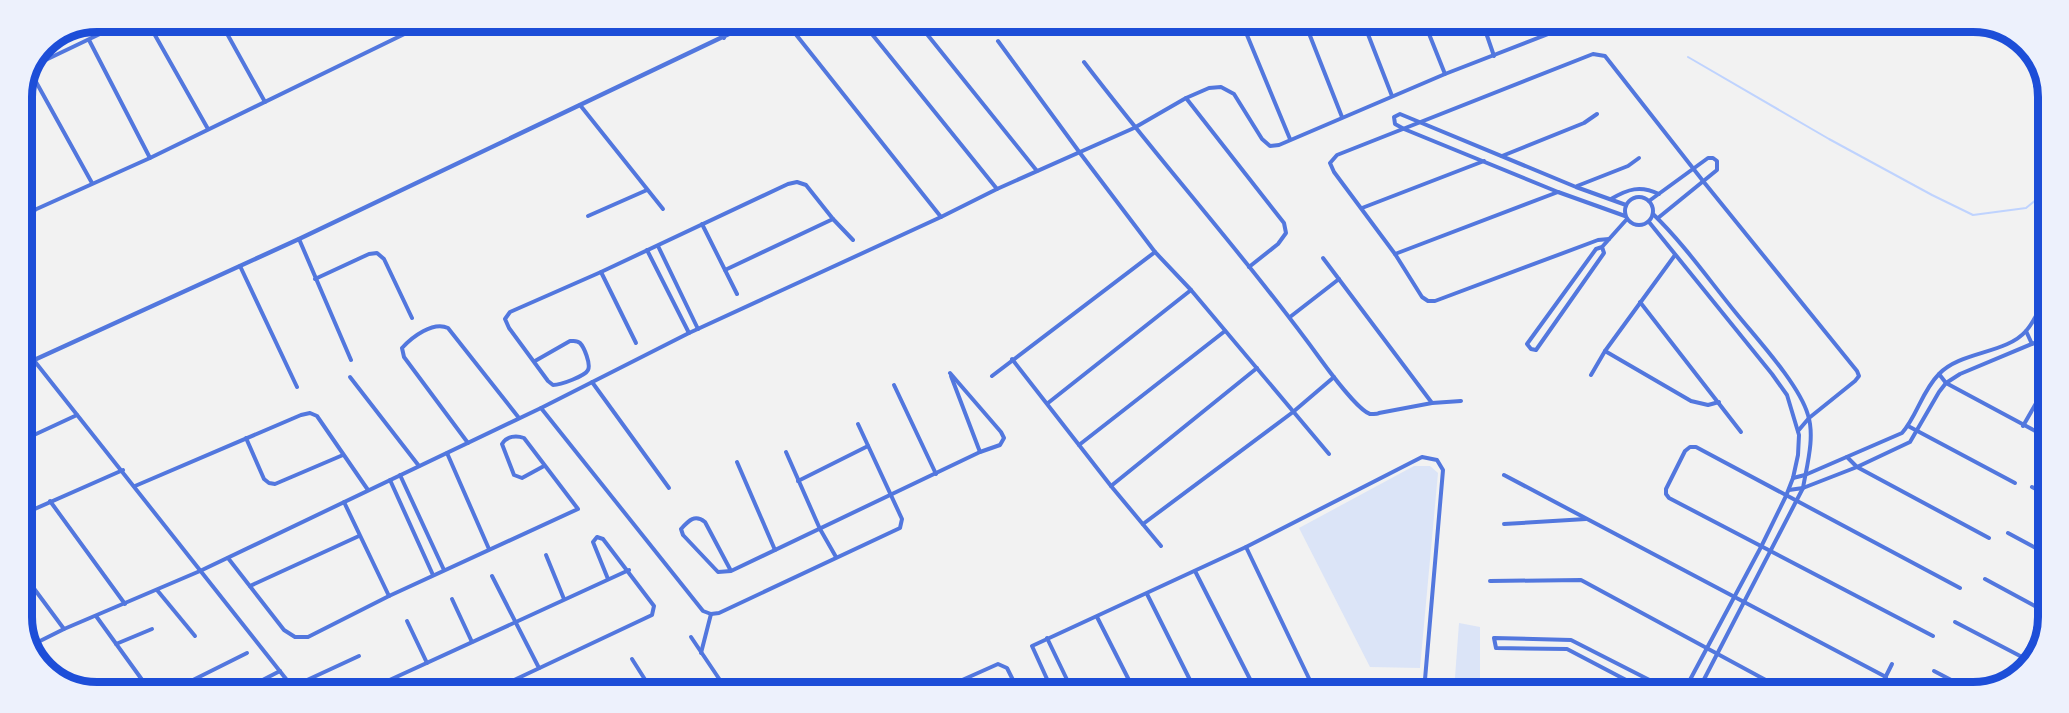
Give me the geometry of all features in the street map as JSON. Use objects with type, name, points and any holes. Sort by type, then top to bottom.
[{"type":"street","points":[[41,62],[105,32]]},
{"type":"street","points":[[153,32],[208,129]]},
{"type":"street","points":[[226,32],[265,102]]},
{"type":"street","points":[[32,211],[150,158],[408,32]]},
{"type":"street","points":[[719,32],[724,38]]},
{"type":"street","points":[[34,360],[240,266],[735,32]]},
{"type":"street","points":[[794,32],[941,217]]},
{"type":"street","points":[[871,32],[997,189]]},
{"type":"street","points":[[925,32],[1037,171]]},
{"type":"street","points":[[1246,32],[1290,139]]},
{"type":"street","points":[[1308,32],[1342,117]]},
{"type":"street","points":[[1367,32],[1392,96]]},
{"type":"street","points":[[1428,32],[1445,74]]},
{"type":"street","points":[[1486,32],[1494,56]]},
{"type":"street","points":[[37,642],[228,558],[541,408],[689,333],[997,189],[1134,128],[1186,98],[1209,88],[1221,87],[1234,94],[1262,139],[1270,146],[1279,145],[1445,74],[1554,32]]},
{"type":"street","points":[[89,40],[150,158]]},
{"type":"street","points":[[998,41],[1155,252],[1191,290],[1329,454]]},
{"type":"street","points":[[1609,239],[1598,240],[1435,302],[1428,301],[1422,297],[1395,254],[1334,172],[1330,163],[1337,155],[1593,54],[1605,56],[1702,181],[1857,371],[1859,376],[1855,381],[1809,418],[1798,431]]},
{"type":"street","points":[[1083,62],[1134,128],[1290,317],[1334,377],[1363,409],[1371,414],[1432,403],[1461,401]]},
{"type":"street","points":[[34,79],[92,183]]},
{"type":"street","points":[[1186,98],[1284,223],[1286,233],[1278,243],[1249,267]]},
{"type":"street","points":[[580,105],[663,209]]},
{"type":"street","points":[[1400,114],[1576,187],[1626,205],[1637,197],[1649,201],[1653,207],[1653,214],[1649,222],[1637,226],[1626,217],[1558,192],[1404,129],[1395,124],[1394,117],[1400,114]]},
{"type":"street","points":[[1501,156],[1584,123],[1598,114]]},
{"type":"street","points":[[1576,187],[1628,166],[1639,158]]},
{"type":"street","points":[[1649,201],[1708,158],[1717,161],[1717,170],[1658,218]]},
{"type":"street","points":[[1362,208],[1485,161]]},
{"type":"street","points":[[535,361],[570,341],[576,341],[580,343],[589,362],[589,368],[587,372],[561,385],[553,385],[509,328],[505,319],[510,312],[602,273],[788,183],[798,182],[806,185],[853,240]]},
{"type":"street","points":[[1611,199],[1634,188],[1647,188],[1659,194]]},
{"type":"street","points":[[588,216],[647,190]]},
{"type":"street","points":[[1395,254],[1558,192]]},
{"type":"street","points":[[1602,247],[1604,253],[1536,350],[1531,349],[1527,344],[1596,249],[1602,247],[1626,217],[1626,205]]},
{"type":"street","points":[[32,206],[35,210]]},
{"type":"street","points":[[1653,214],[1767,352],[1802,399],[1809,418],[1809,453],[1803,488],[1703,682]]},
{"type":"street","points":[[725,270],[833,219]]},
{"type":"street","points":[[1649,222],[1787,395],[1798,431],[1798,455],[1789,490],[1688,682]]},
{"type":"street","points":[[702,224],[736,294]]},
{"type":"street","points":[[299,238],[351,360]]},
{"type":"street","points":[[658,246],[698,329]]},
{"type":"street","points":[[647,250],[689,333]]},
{"type":"street","points":[[992,376],[1155,252]]},
{"type":"street","points":[[315,279],[369,254],[377,253],[384,259],[412,318]]},
{"type":"street","points":[[1591,375],[1605,351],[1675,255]]},
{"type":"street","points":[[1323,258],[1432,403]]},
{"type":"street","points":[[240,266],[297,387]]},
{"type":"street","points":[[602,273],[636,343]]},
{"type":"street","points":[[1290,317],[1339,279]]},
{"type":"street","points":[[1048,404],[1191,290]]},
{"type":"street","points":[[1640,302],[1741,432]]},
{"type":"street","points":[[1793,478],[1805,475],[1902,433],[1929,386],[1939,374],[1949,365],[2013,341],[2026,331],[2037,310]]},
{"type":"street","points":[[468,443],[404,357],[402,348],[409,340],[434,326],[442,325],[448,328],[519,418]]},
{"type":"street","points":[[1079,445],[1225,331]]},
{"type":"street","points":[[2026,331],[2032,344]]},
{"type":"street","points":[[1789,490],[1803,488],[1857,467],[1910,442],[1938,392],[1946,383],[1960,374],[2037,342]]},
{"type":"street","points":[[1605,351],[1691,401],[1708,405],[1719,402]]},
{"type":"street","points":[[32,358],[288,682]]},
{"type":"street","points":[[1012,359],[1161,546]]},
{"type":"street","points":[[1111,486],[1257,368]]},
{"type":"street","points":[[732,571],[700,517],[694,517],[681,529],[683,536],[718,572],[732,571],[980,452],[1000,445],[1004,438],[1001,432],[950,373],[980,452]]},
{"type":"street","points":[[1939,374],[1946,383],[2038,433]]},
{"type":"street","points":[[350,377],[419,466]]},
{"type":"street","points":[[1143,524],[1293,412],[1334,377]]},
{"type":"street","points":[[592,382],[669,488]]},
{"type":"street","points":[[894,385],[936,474]]},
{"type":"street","points":[[2023,426],[2038,401]]},
{"type":"street","points":[[541,408],[703,610],[711,614],[719,613],[900,528],[902,524],[891,495],[858,424]]},
{"type":"street","points":[[135,486],[246,437],[310,413],[317,416],[369,490]]},
{"type":"street","points":[[32,436],[77,415]]},
{"type":"street","points":[[1908,426],[2015,483]]},
{"type":"street","points":[[228,558],[284,630],[296,638],[308,637],[389,596],[578,508],[524,438],[515,436],[505,440],[502,444],[514,475],[518,478],[544,466]]},
{"type":"street","points":[[246,437],[264,479],[269,483],[275,484],[343,455]]},
{"type":"street","points":[[798,481],[868,446]]},
{"type":"street","points":[[1933,636],[1761,547],[1666,494],[1666,489],[1685,451],[1690,447],[1696,447],[1960,588]]},
{"type":"street","points":[[786,452],[820,529],[836,557]]},
{"type":"street","points":[[447,453],[489,549]]},
{"type":"street","points":[[1847,457],[1857,467],[1989,537]]},
{"type":"street","points":[[1048,682],[1032,646],[1246,547],[1422,458],[1437,460],[1443,470],[1425,682]]},
{"type":"street","points":[[737,462],[775,550]]},
{"type":"street","points":[[32,509],[123,470]]},
{"type":"street","points":[[400,475],[444,570]]},
{"type":"street","points":[[1504,475],[1886,677]]},
{"type":"street","points":[[390,480],[433,575]]},
{"type":"street","points":[[2032,487],[2038,490]]},
{"type":"street","points":[[50,501],[125,604]]},
{"type":"street","points":[[344,502],[389,596]]},
{"type":"street","points":[[1504,524],[1586,519]]},
{"type":"street","points":[[2008,533],[2038,549]]},
{"type":"street","points":[[250,586],[360,536]]},
{"type":"street","points":[[510,682],[652,615],[654,606],[629,570],[603,539],[597,537],[593,542],[608,579]]},
{"type":"street","points":[[1246,547],[1311,682]]},
{"type":"street","points":[[546,555],[564,599]]},
{"type":"street","points":[[385,682],[629,570]]},
{"type":"street","points":[[1196,571],[1252,682]]},
{"type":"street","points":[[492,576],[539,668]]},
{"type":"street","points":[[1985,579],[2038,608]]},
{"type":"street","points":[[1490,581],[1581,580],[1770,682]]},
{"type":"street","points":[[32,586],[64,629]]},
{"type":"street","points":[[157,590],[195,636]]},
{"type":"street","points":[[1147,594],[1191,682]]},
{"type":"street","points":[[452,599],[472,642]]},
{"type":"street","points":[[701,653],[711,614]]},
{"type":"street","points":[[96,616],[144,682]]},
{"type":"street","points":[[1097,617],[1130,682]]},
{"type":"street","points":[[407,621],[427,663]]},
{"type":"street","points":[[1955,622],[2023,657]]},
{"type":"street","points":[[116,644],[152,629]]},
{"type":"street","points":[[691,637],[721,682]]},
{"type":"street","points":[[1047,638],[1068,682]]},
{"type":"street","points":[[1630,682],[1567,649],[1496,648],[1494,638],[1571,640],[1653,682]]},
{"type":"street","points":[[1591,661],[1595,652]]},
{"type":"street","points":[[189,682],[247,653]]},
{"type":"street","points":[[305,682],[359,656]]},
{"type":"street","points":[[632,659],[647,682]]},
{"type":"street","points":[[960,682],[998,664],[1007,668],[1014,682]]},
{"type":"street","points":[[1883,682],[1892,664]]},
{"type":"street","points":[[259,682],[280,671]]},
{"type":"street","points":[[1934,671],[1955,682]]},
{"type":"shaded area","points":[[1414,466],[1430,466],[1438,473],[1420,668],[1370,667],[1299,528]]},
{"type":"shaded area","points":[[1459,623],[1480,627],[1480,682],[1455,682]]},
{"type":"shaded area","points":[[1360,678],[1407,682],[1349,682]]},
{"type":"waterway","points":[[1688,57],[1829,139],[1973,215],[2026,208],[2037,199]]}]
